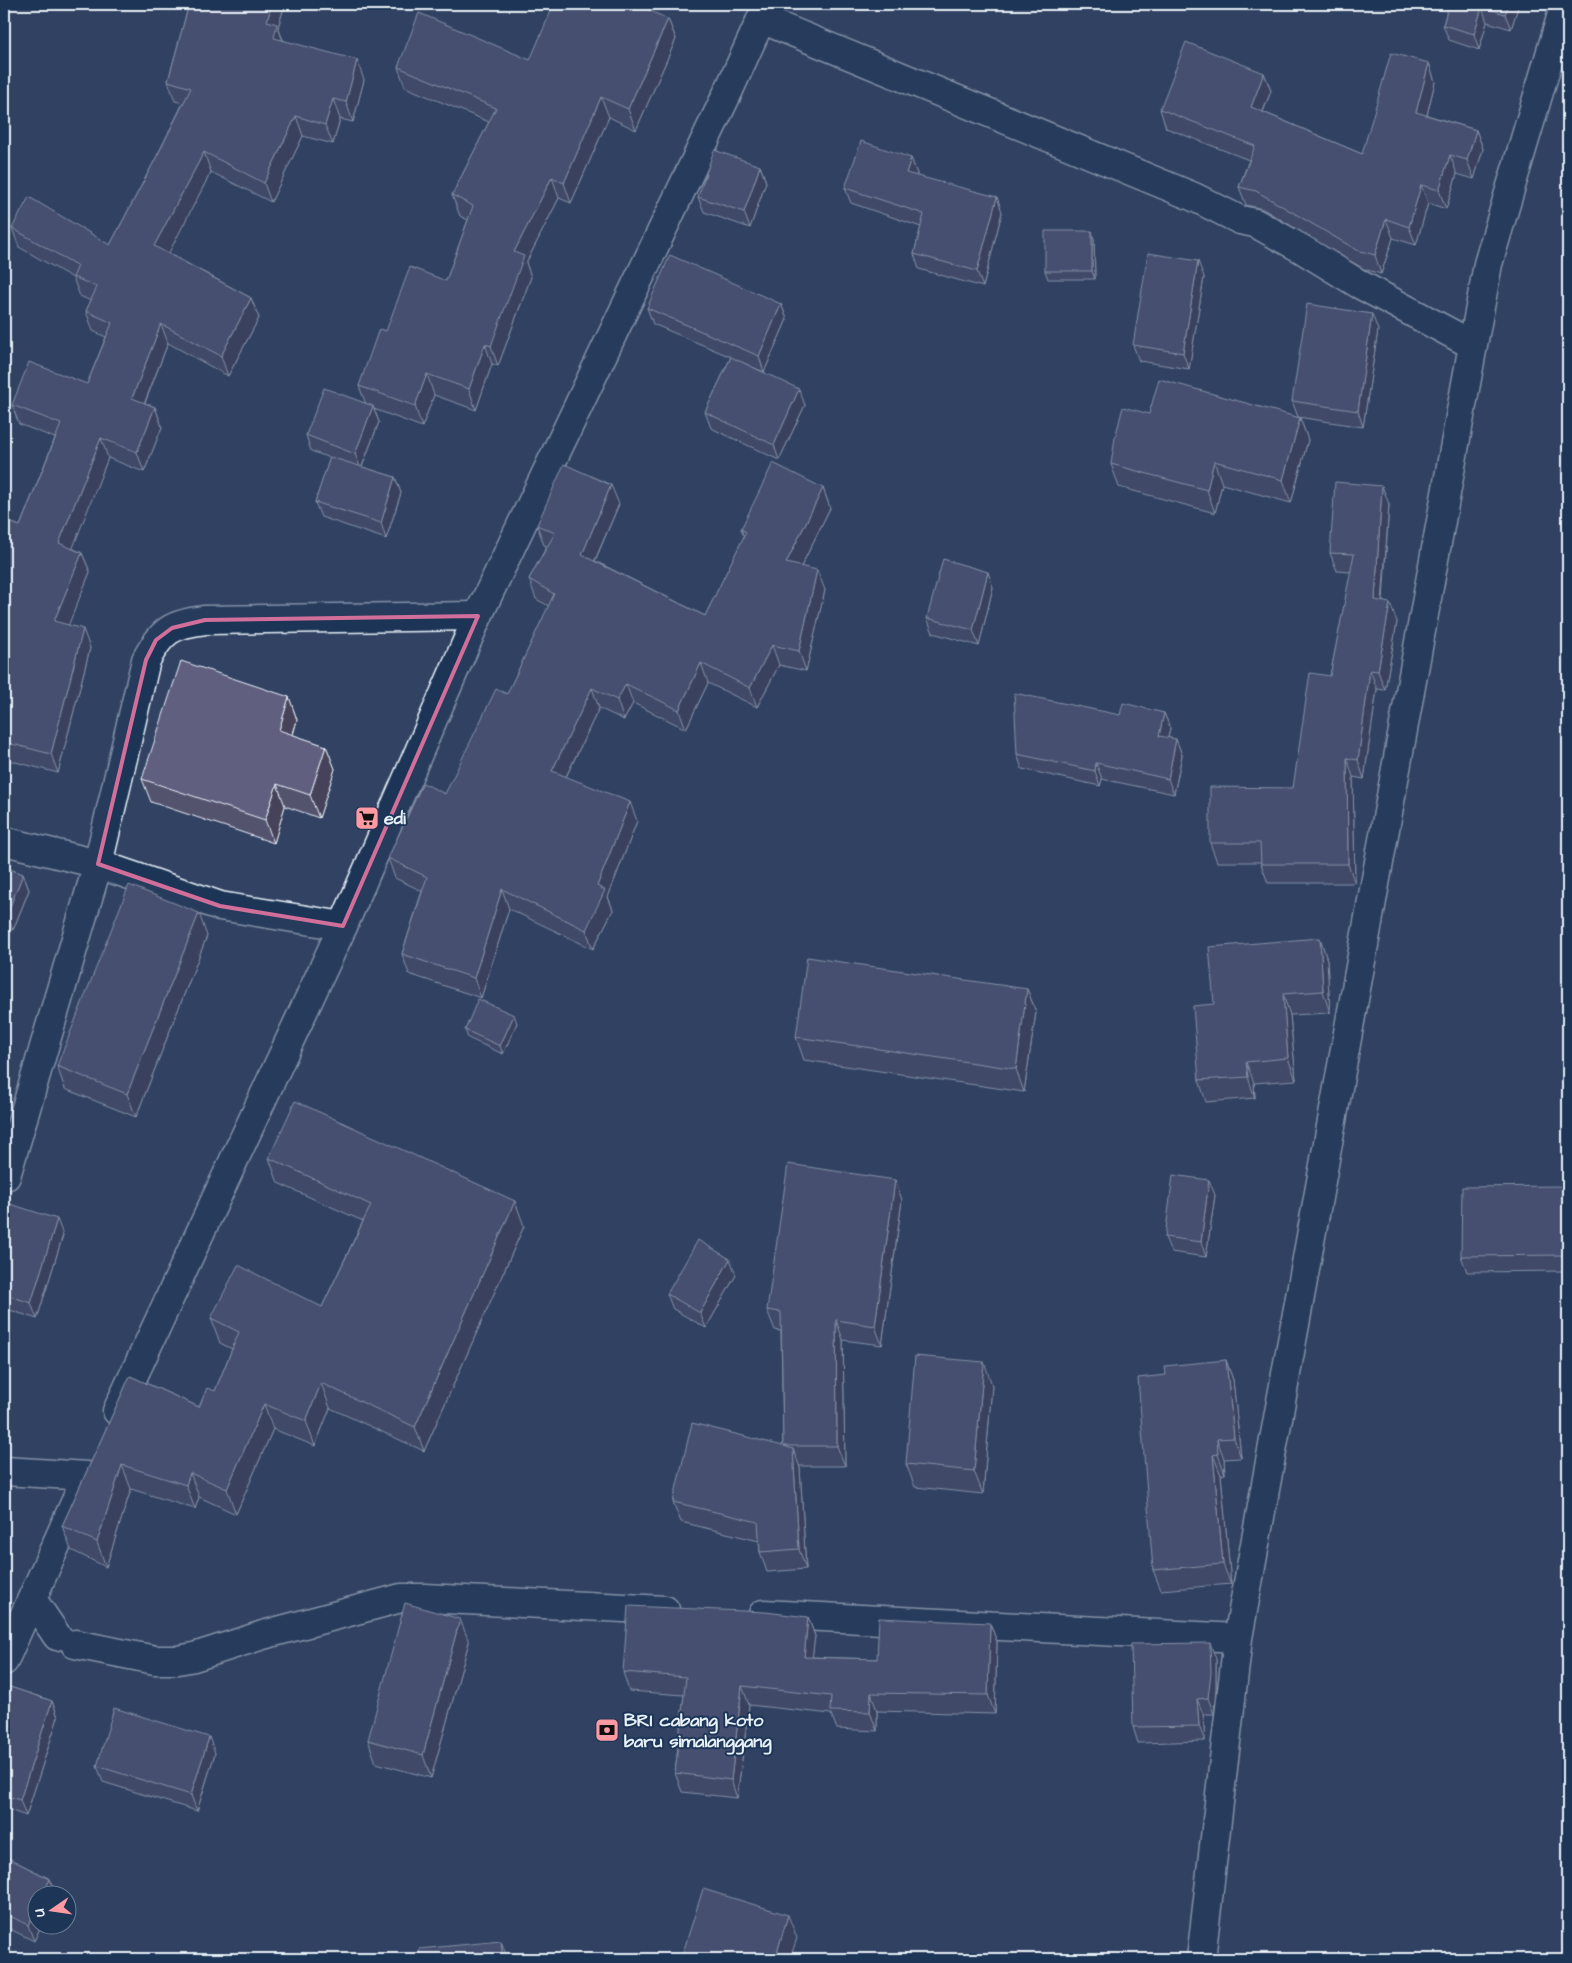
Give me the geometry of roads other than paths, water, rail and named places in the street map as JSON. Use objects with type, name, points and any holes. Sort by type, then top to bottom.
[{"type":"street","points":[[1201,1959],[1238,1638],[1488,264],[1565,4]]},
{"type":"street","points":[[108,1431],[343,926],[478,616],[764,12],[1194,197],[1240,220],[1256,223],[1359,284],[1473,345]]},
{"type":"street","points":[[6,1176],[98,864],[146,660],[156,640],[172,628],[188,622],[205,620],[478,616]]},
{"type":"street","points":[[4,841],[98,864],[220,906],[343,926]]},
{"type":"street","points":[[4,1471],[91,1467],[4,1660]]},
{"type":"street","points":[[32,1599],[66,1640],[154,1660],[178,1660],[194,1657],[263,1635],[401,1598],[692,1611]]},
{"type":"street","points":[[742,1613],[1238,1638]]},
{"type":"place","name":"edi","points":[[367,818]]},
{"type":"place","name":"BRI cabang koto baru simalanggang","points":[[607,1730]]}]
